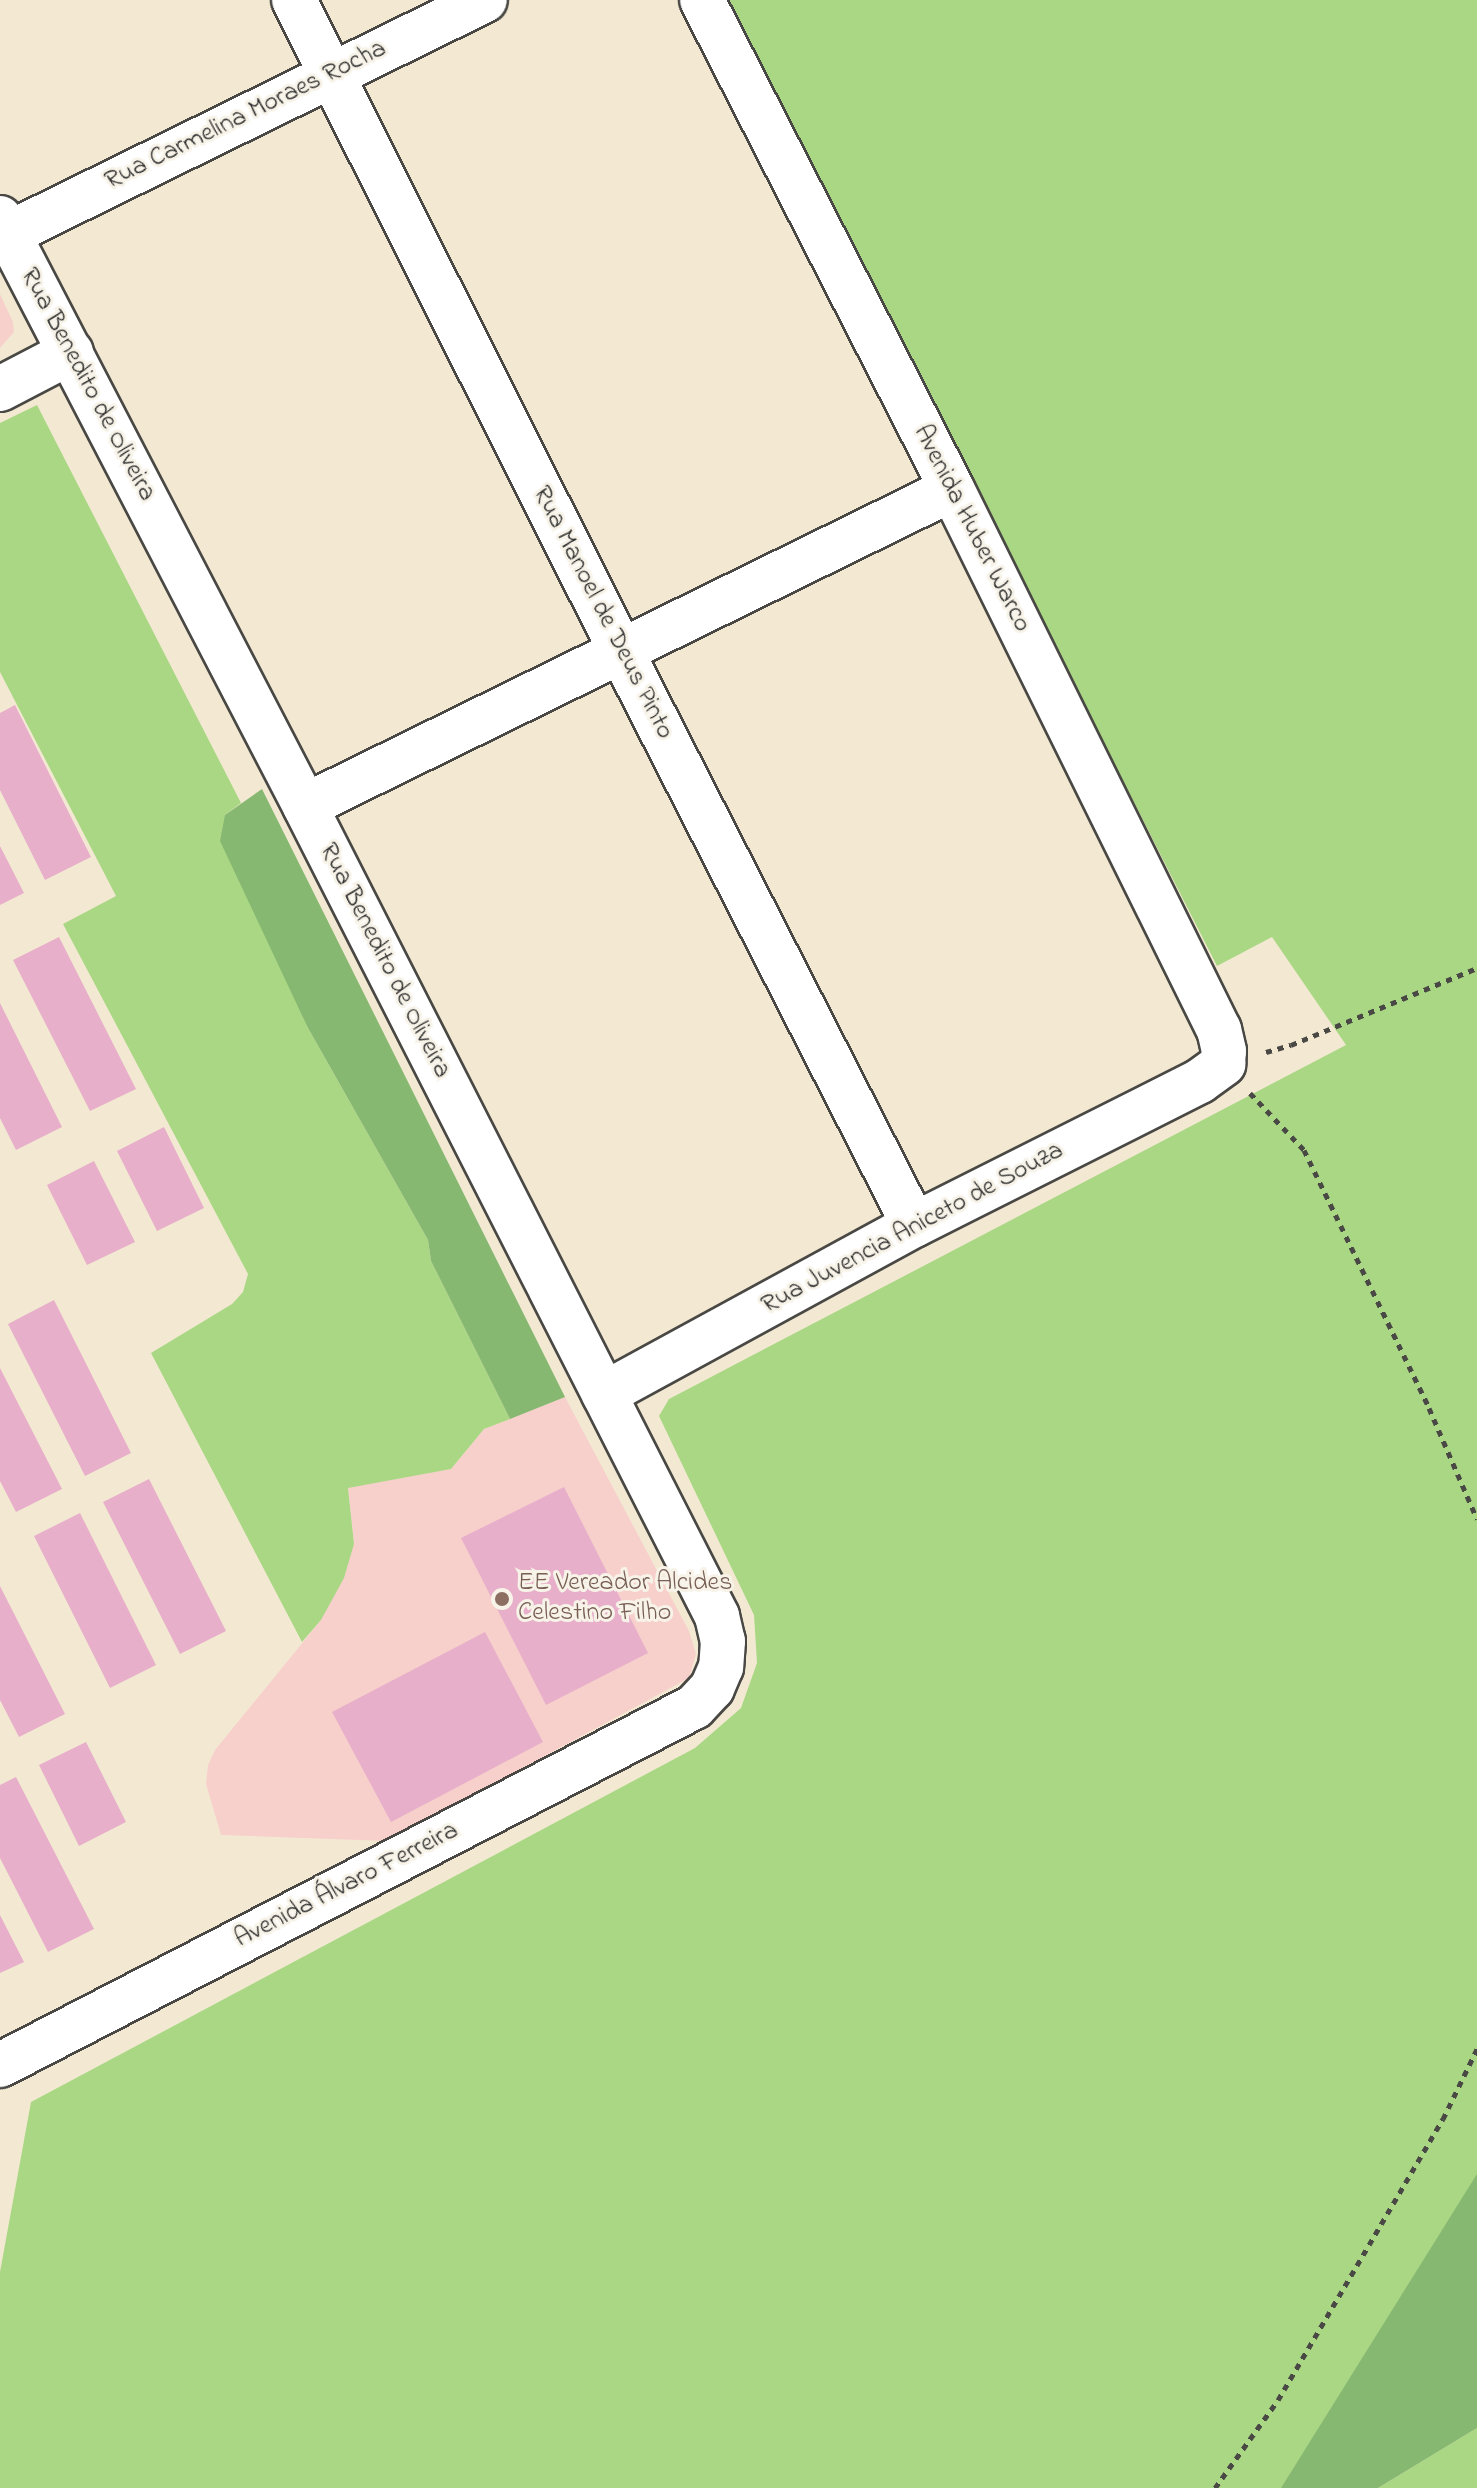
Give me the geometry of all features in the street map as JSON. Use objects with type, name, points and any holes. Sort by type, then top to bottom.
[{"type":"street","name":"Rua Manoel de Deus Pinto","points":[[294,0],[914,1225]]},
{"type":"street","name":"Rua Carmelina Moraes Rocha","points":[[4,226],[485,0]]},
{"type":"street","name":"Avenida Huber Warco","points":[[702,0],[952,489],[1219,1030],[1223,1064]]},
{"type":"street","name":"Rua Benedito de Oliveira","points":[[4,226],[305,806],[717,1616],[723,1641],[721,1667],[712,1688],[694,1707]]},
{"type":"street","points":[[0,389],[71,352]]},
{"type":"street","points":[[305,806],[952,489]]},
{"type":"street","name":"Rua Juvencia Aniceto de Souza","points":[[604,1394],[914,1225],[1200,1081],[1223,1064]]},
{"type":"street","name":"Avenida Álvaro Ferreira","points":[[0,2065],[694,1707]]},
{"type":"path","points":[[1477,968],[1291,1045],[1223,1064],[1304,1150],[1429,1408],[1477,1519]]},
{"type":"path","points":[[1215,2488],[1278,2400],[1443,2119],[1477,2049]]},
{"type":"shaded area","points":[[0,294],[13,322],[14,332],[0,348]]},
{"type":"shaded area","name":"EE Vereador Alcides Celestino Filho","points":[[565,1397],[689,1631],[696,1654],[689,1678],[387,1841],[221,1835],[206,1784],[208,1765],[215,1750],[321,1620],[354,1544],[348,1487],[451,1469],[484,1429]]},
{"type":"green space","points":[[727,0],[1477,0],[1477,2177],[1289,2488],[0,2488],[0,2272],[31,2102],[695,1748],[741,1708],[757,1663],[754,1615],[659,1416],[669,1399],[1346,1045],[1272,937],[1217,966]]},
{"type":"green space","points":[[37,405],[241,803],[225,815],[308,1028],[428,1240],[431,1261],[510,1419],[484,1429],[451,1469],[348,1488],[354,1544],[344,1578],[321,1620],[302,1642],[151,1353],[232,1304],[243,1292],[248,1274],[63,924],[116,896],[0,672],[0,423]]},
{"type":"green space","points":[[262,789],[565,1397],[510,1419],[431,1261],[428,1240],[308,1028],[220,841],[225,815]]},
{"type":"green space","points":[[1477,2174],[1477,2428],[1378,2488],[1281,2488]]},
{"type":"green space","points":[[1477,2428],[1477,2488],[1378,2488]]},
{"type":"building","points":[[15,705],[91,857],[45,880],[0,790],[0,713]]},
{"type":"building","points":[[0,846],[24,893],[0,905]]},
{"type":"building","points":[[59,937],[136,1089],[90,1111],[13,960]]},
{"type":"building","points":[[0,1003],[62,1127],[16,1150],[0,1118]]},
{"type":"building","points":[[164,1127],[204,1208],[157,1231],[117,1151]]},
{"type":"building","points":[[94,1161],[135,1242],[87,1265],[47,1185]]},
{"type":"building","points":[[54,1300],[131,1453],[85,1476],[8,1324]]},
{"type":"building","points":[[0,1368],[62,1489],[16,1512],[0,1481]]},
{"type":"building","points":[[149,1479],[226,1631],[180,1654],[103,1502]]},
{"type":"building","points":[[564,1487],[648,1653],[546,1705],[461,1538]]},
{"type":"building","points":[[80,1513],[156,1665],[110,1688],[34,1536]]},
{"type":"building","points":[[0,1586],[65,1714],[19,1737],[0,1700]]},
{"type":"building","points":[[485,1632],[543,1742],[391,1822],[332,1712]]},
{"type":"building","points":[[86,1742],[126,1822],[79,1846],[39,1765]]},
{"type":"building","points":[[16,1777],[94,1929],[48,1952],[0,1858],[0,1785]]},
{"type":"building","points":[[0,1915],[24,1962],[0,1973]]},
{"type":"place","name":"EE Vereador Alcides Celestino Filho","points":[[502,1599]]}]
